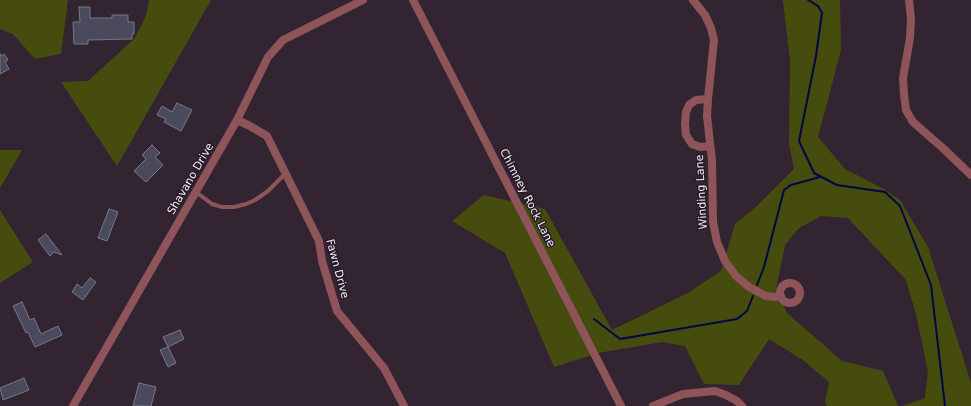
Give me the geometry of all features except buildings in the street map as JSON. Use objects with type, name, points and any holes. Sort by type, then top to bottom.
[{"type":"street","name":"Shavano Drive","points":[[73,406],[238,120],[268,57],[283,40],[363,0]]},
{"type":"street","name":"Chimney Rock Lane","points":[[413,0],[621,406]]},
{"type":"street","name":"Winding Lane","points":[[693,0],[705,16],[711,28],[714,40],[707,116],[712,160],[713,222],[717,242],[725,261],[736,276],[749,287],[766,296],[781,296]]},
{"type":"street","points":[[909,0],[911,19],[910,38],[903,78],[906,110],[913,122],[971,175]]},
{"type":"street","name":"Winding Lane","points":[[708,99],[696,100],[689,105],[686,112],[685,124],[686,135],[692,144],[700,147],[710,146]]},
{"type":"street","name":"Fawn Drive","points":[[238,120],[267,136],[319,241],[322,261],[336,311],[384,368],[404,406]]},
{"type":"street","points":[[652,406],[683,394],[715,391],[726,395],[742,406]]},
{"type":"lane","points":[[196,192],[212,204],[222,206],[246,204],[268,191],[285,174]]},
{"type":"green space","points":[[0,0],[68,0],[61,54],[35,59],[13,34],[0,29]]},
{"type":"green space","points":[[149,0],[211,0],[117,166],[61,82],[88,81],[134,39],[146,16]]},
{"type":"green space","points":[[783,0],[840,0],[841,50],[818,137],[845,169],[882,188],[900,200],[928,247],[971,383],[971,406],[902,406],[925,398],[928,371],[916,314],[906,280],[848,218],[821,216],[799,228],[785,245],[776,289],[787,313],[842,361],[883,371],[898,406],[827,406],[825,403],[829,382],[803,360],[769,339],[739,385],[704,384],[685,346],[662,342],[598,353],[554,367],[505,253],[452,221],[484,195],[545,209],[612,330],[688,293],[721,271],[735,224],[755,208],[794,169],[789,144],[790,60]]},
{"type":"green space","points":[[0,150],[22,150],[0,188]]},
{"type":"green space","points":[[0,210],[33,262],[0,283]]},
{"type":"waterway","points":[[808,0],[818,6],[822,13],[816,56],[799,141],[814,173],[837,185],[885,192],[900,206],[931,285],[945,406]]},
{"type":"waterway","points":[[757,285],[764,267],[784,190],[791,185],[820,177]]},
{"type":"waterway","points":[[594,319],[620,339],[737,319],[747,311],[753,296]]}]
